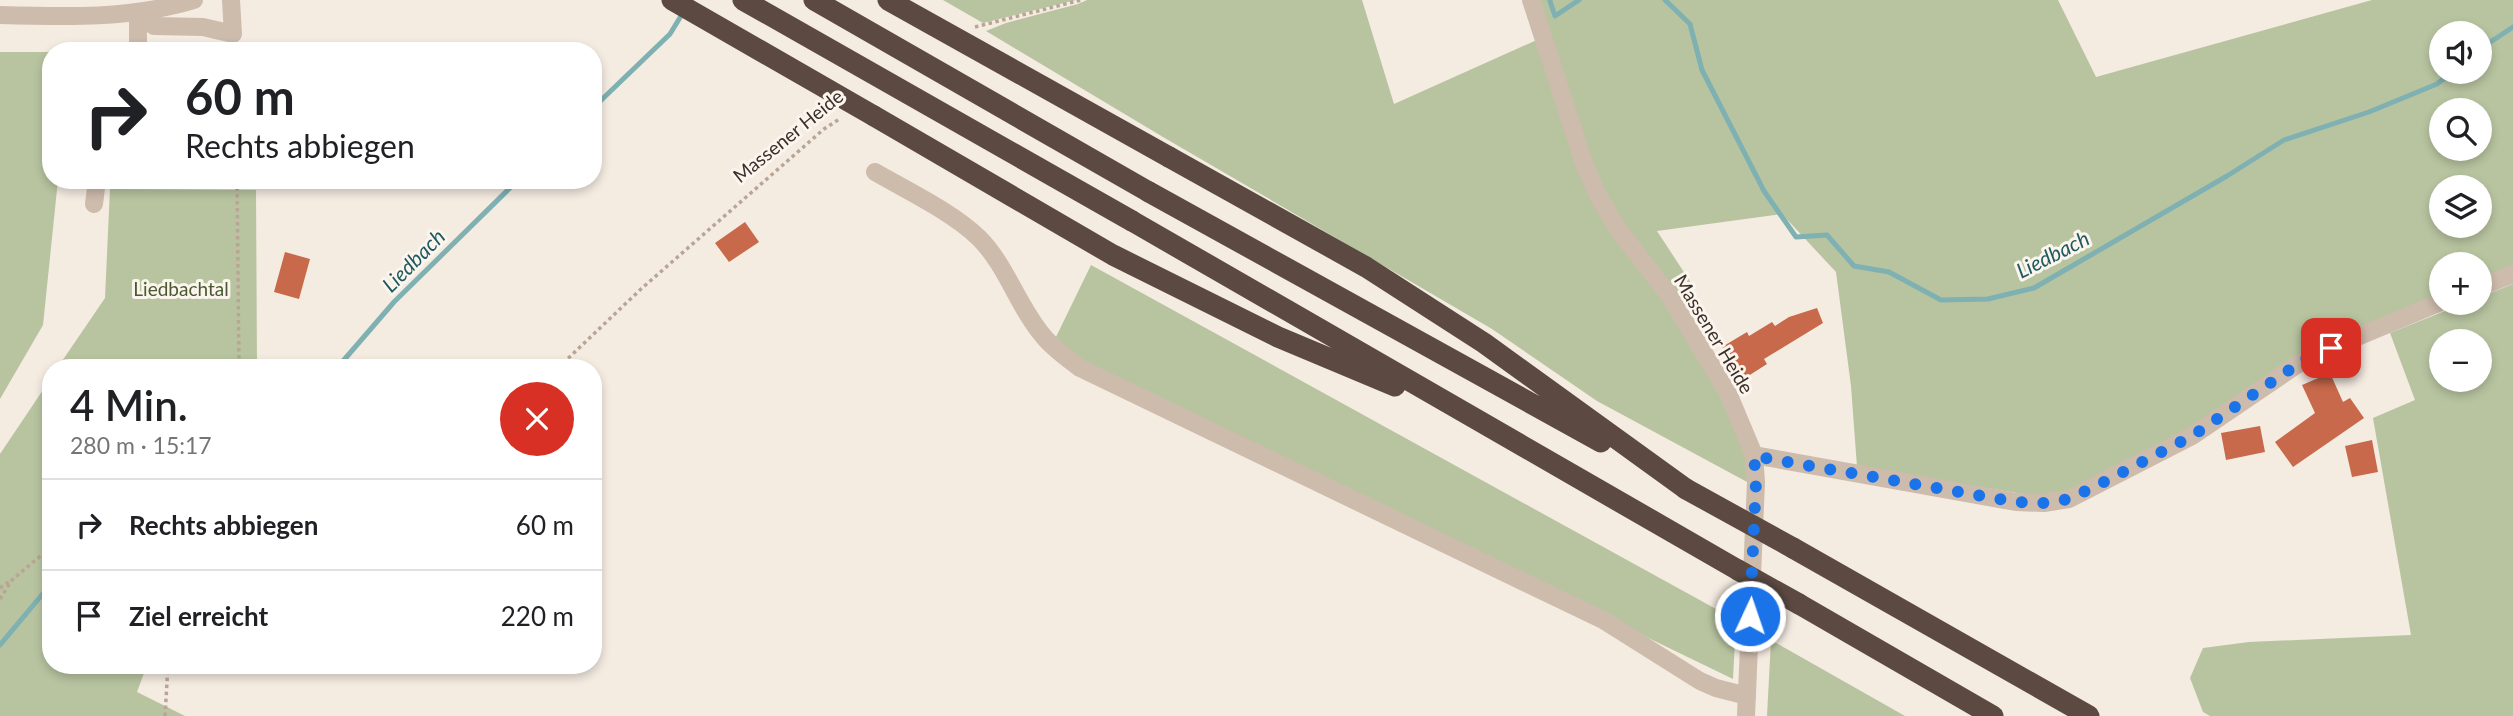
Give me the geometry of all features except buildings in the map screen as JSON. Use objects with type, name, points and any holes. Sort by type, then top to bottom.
[{"type":"highway","points":[[672,0],[1113,255],[1278,337],[1478,420]]},
{"type":"highway","points":[[743,0],[1993,716]]},
{"type":"highway","points":[[814,0],[1149,192],[1793,548],[2089,716]]},
{"type":"highway","points":[[888,0],[1366,267],[1484,343],[1686,489]]},
{"type":"street","points":[[0,15],[76,16],[138,12],[194,0]]},
{"type":"street","points":[[138,12],[154,26],[203,27],[233,34],[231,0]]},
{"type":"street","name":"Massener Heide","points":[[1531,0],[1586,169],[1601,201],[1618,229],[1678,310],[1728,393],[1754,456],[1756,482],[1746,716]]},
{"type":"street","points":[[138,12],[138,42]]},
{"type":"street","points":[[875,172],[953,218],[979,238],[1003,270],[1042,335],[1057,351],[1080,368],[1603,620],[1700,681],[1747,696]]},
{"type":"street","points":[[94,204],[96,189]]},
{"type":"street","points":[[2492,282],[2513,274]]},
{"type":"street","points":[[1754,456],[2016,502],[2044,503],[2069,499],[2192,436],[2307,358],[2429,307]]},
{"type":"path","points":[[971,28],[1081,0]]},
{"type":"path","name":"Massener Heide","points":[[567,359],[641,289],[814,138],[847,114]]},
{"type":"path","points":[[237,189],[239,359]]},
{"type":"path","points":[[0,588],[42,555]]},
{"type":"path","points":[[0,599],[12,580]]},
{"type":"path","points":[[164,716],[167,674]]},
{"type":"green space","points":[[943,0],[1076,0],[983,23]]},
{"type":"green space","points":[[1087,0],[1362,0],[1394,104],[1539,39],[1580,170],[1665,301],[1722,396],[1747,456],[1749,483],[1597,401],[1492,329],[986,31]]},
{"type":"green space","points":[[1538,0],[2058,0],[2096,77],[2372,0],[2513,0],[2513,274],[2492,282],[2492,252],[2429,252],[2429,307],[2377,328],[2070,497],[2042,497],[1857,467],[1851,386],[1836,272],[1782,214],[1657,231],[1693,286],[1676,296],[1622,226],[1592,170]]},
{"type":"green space","points":[[0,52],[42,52],[42,189],[57,189],[43,325],[0,399]]},
{"type":"green space","name":"Liedbachtal","points":[[110,189],[256,190],[257,359],[63,359],[105,298]]},
{"type":"green space","points":[[1091,265],[1736,620],[1733,679],[1087,366],[1055,339]]},
{"type":"green space","points":[[2513,284],[2513,716],[2210,716],[2203,712],[2190,678],[2203,648],[2249,642],[2411,635],[2373,418],[2415,400],[2390,333],[2435,315],[2492,315],[2492,292]]},
{"type":"green space","points":[[42,391],[42,674],[144,674],[137,692],[185,716],[0,716],[0,454]]},
{"type":"green space","points":[[1771,640],[1905,716],[1767,716]]},
{"type":"waterway","name":"Liedbach","points":[[1550,1],[1555,16],[1579,0]]},
{"type":"waterway","name":"Liedbach","points":[[1665,0],[1690,24],[1702,70],[1764,191],[1796,237],[1827,235],[1854,266],[1889,272],[1941,300],[1988,299],[2034,288],[2284,140],[2369,112],[2437,84]]},
{"type":"waterway","name":"Liedbach","points":[[602,99],[670,34],[684,11]]},
{"type":"waterway","name":"Liedbach","points":[[2492,41],[2513,27]]},
{"type":"waterway","name":"Liedbach","points":[[345,359],[394,302],[509,189]]},
{"type":"waterway","name":"Liedbach","points":[[0,645],[42,595]]},
{"type":"route","points":[[1750,616],[1756,482],[1754,456],[2016,502],[2044,503],[2069,499],[2192,436],[2307,358],[2331,348]]}]
